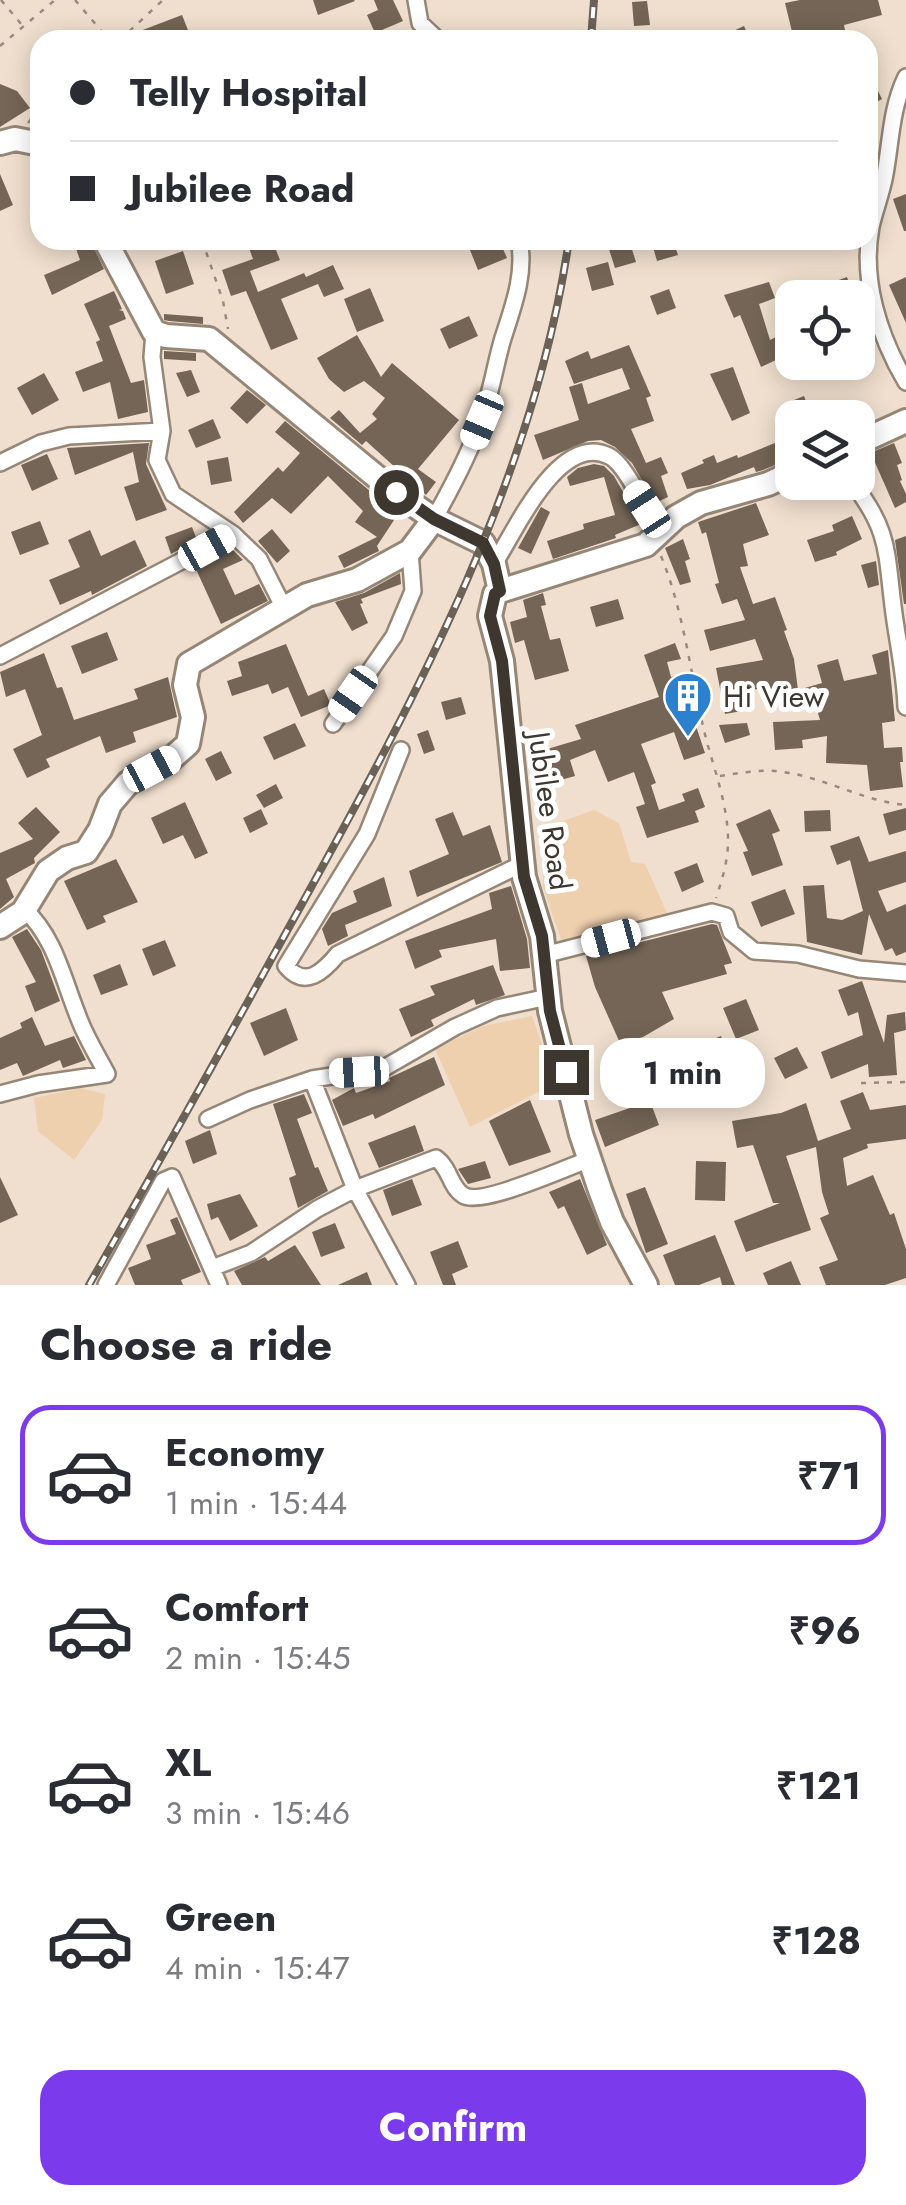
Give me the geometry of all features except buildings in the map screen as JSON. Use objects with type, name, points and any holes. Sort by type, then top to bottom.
[{"type":"street","points":[[416,0],[420,24],[426,30]]},
{"type":"street","points":[[878,202],[906,76]]},
{"type":"street","points":[[0,143],[15,138],[30,142]]},
{"type":"street","points":[[110,250],[154,332],[209,339],[396,492],[434,519],[483,543],[494,564]]},
{"type":"street","points":[[2,922],[24,909],[48,871],[67,858],[86,852],[110,804],[128,783],[172,758],[188,744],[193,717],[185,685],[190,664],[308,595],[357,580],[410,550],[434,519],[482,420],[515,308],[521,250]]},
{"type":"street","points":[[869,250],[870,295],[906,382]]},
{"type":"street","points":[[154,332],[152,357],[162,432],[157,460],[173,494],[232,534],[259,559],[284,608]]},
{"type":"street","points":[[875,436],[906,421]]},
{"type":"street","points":[[0,462],[41,443],[68,436],[162,432]]},
{"type":"street","points":[[494,564],[550,474],[566,459],[588,452],[610,456],[621,468],[658,535]]},
{"type":"street","points":[[500,591],[646,545],[676,517],[701,503],[775,481]]},
{"type":"street","points":[[866,500],[885,537],[902,650],[906,707]]},
{"type":"street","points":[[0,656],[232,534]]},
{"type":"street","points":[[333,724],[394,636],[413,591],[410,550]]},
{"type":"street","name":"Jubilee Road","points":[[494,564],[500,591],[495,594],[490,616],[502,661],[522,864],[542,936],[548,997],[590,1159],[612,1222],[646,1285]]},
{"type":"street","points":[[401,750],[366,834],[286,966],[291,972],[308,978],[323,973],[338,954],[522,864]]},
{"type":"street","points":[[0,1094],[106,1074],[78,1018],[62,967],[36,920],[24,909]]},
{"type":"street","points":[[544,955],[712,912],[726,916],[732,932],[754,951],[798,954],[859,969],[906,973]]},
{"type":"street","points":[[208,1119],[312,1079],[384,1068],[483,1014],[548,997]]},
{"type":"street","points":[[312,1079],[355,1190],[407,1285]]},
{"type":"street","points":[[212,1268],[251,1253],[317,1209],[355,1190],[436,1158],[446,1165],[459,1194],[469,1198],[488,1196],[590,1159]]},
{"type":"street","points":[[106,1285],[162,1181],[172,1177],[219,1285]]},
{"type":"path","points":[[1,0],[24,26]]},
{"type":"path","points":[[0,46],[55,0]]},
{"type":"path","points":[[75,0],[100,30]]},
{"type":"path","points":[[131,30],[163,0]]},
{"type":"path","points":[[206,250],[224,302],[233,358]]},
{"type":"path","points":[[658,535],[718,776],[728,841],[725,872],[712,912]]},
{"type":"path","points":[[718,776],[776,771],[880,803],[906,805]]},
{"type":"path","points":[[861,1083],[906,1082]]},
{"type":"shaded area","points":[[594,810],[619,823],[631,862],[645,864],[667,913],[563,945],[543,887],[545,827]]},
{"type":"shaded area","points":[[532,1016],[556,1083],[470,1127],[435,1049],[483,1026]]},
{"type":"shaded area","points":[[80,1088],[105,1094],[102,1120],[74,1160],[38,1131],[34,1098]]},
{"type":"railway","points":[[592,30],[594,0]]},
{"type":"railway","points":[[89,1285],[346,823],[466,582],[529,415],[567,250]]},
{"type":"place","name":"Hi View","points":[[688,738]]},
{"type":"route","points":[[396,492],[434,519],[483,543],[494,564],[500,591],[495,594],[490,616],[502,661],[524,877],[542,936],[550,1011],[566,1072]]}]
